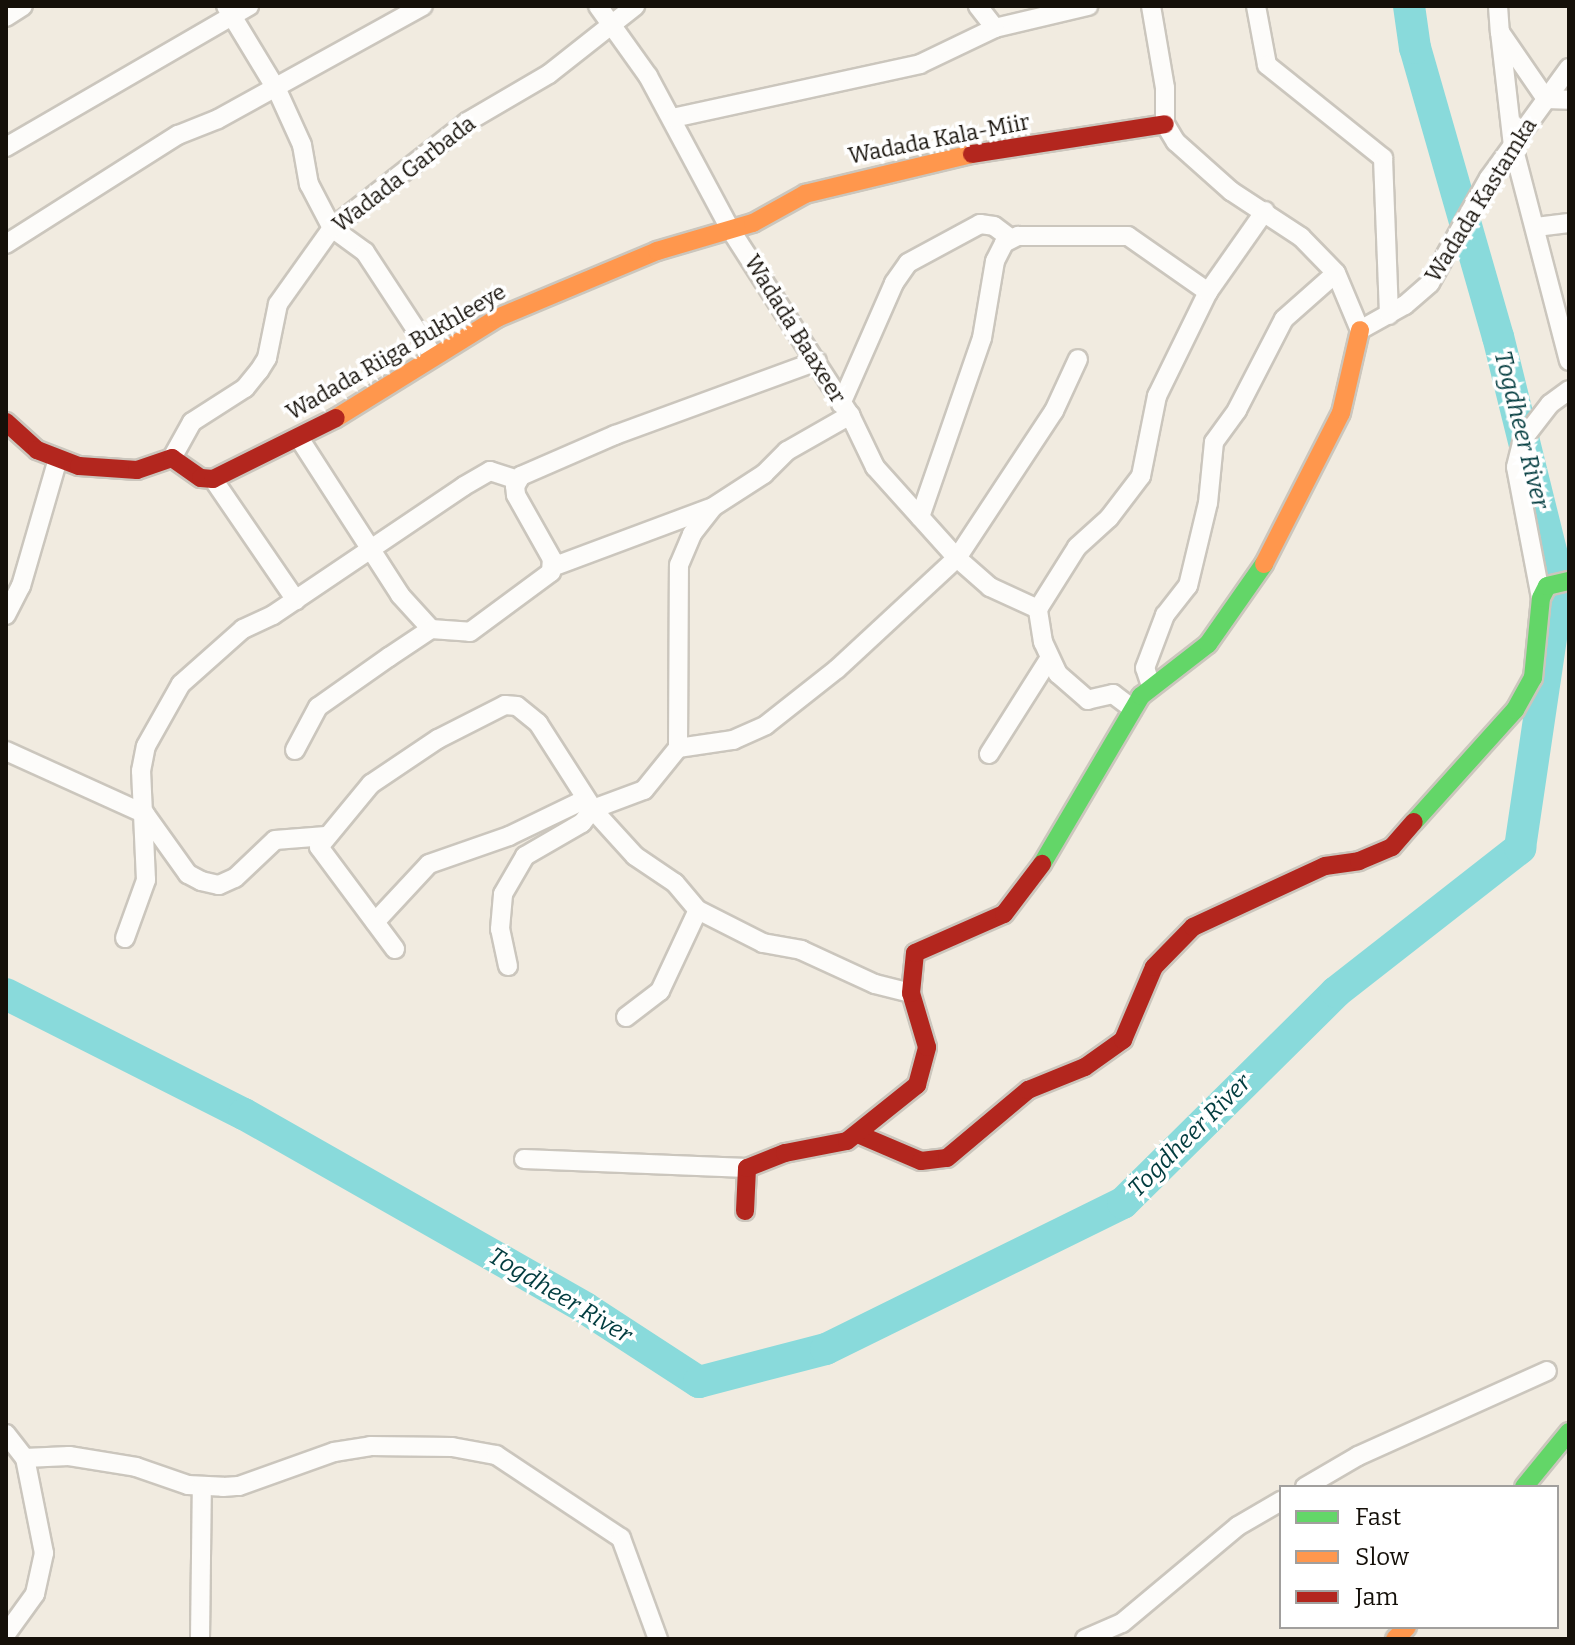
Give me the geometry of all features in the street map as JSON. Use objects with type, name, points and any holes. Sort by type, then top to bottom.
[{"type":"main road","name":"Wadada Kala-Miir","points":[[730,229],[832,185],[949,158],[1165,124]]},
{"type":"main road","name":"Wadada Riiga Bukhleeye","points":[[213,479],[299,438],[432,354],[551,293],[657,251],[730,229]]},
{"type":"main road","points":[[745,1211],[747,1168],[860,1135],[924,1073],[927,1047],[911,993],[915,953],[1004,914],[1067,829],[1112,738],[1133,709],[1151,686],[1208,644],[1284,533],[1341,413],[1360,330]]},
{"type":"main road","points":[[6,422],[37,450],[79,466],[137,470],[172,458],[201,478],[213,479]]},
{"type":"main road","points":[[860,1135],[921,1161],[947,1158],[1028,1090],[1085,1067],[1123,1040],[1135,1021],[1154,967],[1193,927],[1325,866],[1359,861],[1392,847],[1515,710],[1533,678],[1541,598],[1547,586],[1569,581]]},
{"type":"main road","points":[[1526,1485],[1569,1432]]},
{"type":"street","points":[[6,17],[23,6]]},
{"type":"street","points":[[6,147],[228,10],[249,6]]},
{"type":"street","points":[[6,244],[178,135],[275,88],[423,6]]},
{"type":"street","name":"Wadada Baaxeer","points":[[598,6],[673,118],[730,229],[817,361],[875,467],[957,558],[990,587],[1038,609]]},
{"type":"street","name":"Wadada Garbada","points":[[172,458],[192,422],[245,388],[259,371],[278,304],[332,228],[467,122],[549,74],[635,6]]},
{"type":"street","points":[[978,6],[995,28]]},
{"type":"street","points":[[673,118],[920,64],[995,28],[1088,6]]},
{"type":"street","points":[[1151,6],[1165,88],[1165,124],[1208,173],[1301,237],[1336,273],[1360,330]]},
{"type":"street","points":[[1256,6],[1267,65],[1383,158],[1389,315]]},
{"type":"street","points":[[1498,6],[1513,146],[1569,361]]},
{"type":"street","points":[[228,10],[275,88],[302,145],[309,184],[332,228],[365,252],[432,354]]},
{"type":"street","points":[[1500,32],[1556,96]]},
{"type":"street","name":"Wadada Kastamka","points":[[1360,330],[1389,315],[1430,283],[1513,146],[1556,96],[1569,68]]},
{"type":"street","points":[[1133,709],[1113,694],[1088,700],[1049,659],[1038,609],[1077,547],[1123,503],[1141,476],[1157,396],[1208,292],[1265,211]]},
{"type":"street","points":[[1536,227],[1569,223]]},
{"type":"street","points":[[295,750],[318,707],[431,629],[470,632],[555,566],[713,507],[764,474],[787,451],[845,409],[894,283],[908,263],[980,224],[994,226],[1010,238],[1128,236],[1208,292]]},
{"type":"street","points":[[920,517],[982,338],[995,261],[1010,238]]},
{"type":"street","points":[[1151,686],[1145,668],[1165,615],[1188,586],[1208,503],[1214,442],[1237,410],[1284,319],[1336,273]]},
{"type":"street","points":[[678,748],[733,740],[766,725],[801,701],[957,558],[1054,411],[1078,359]]},
{"type":"street","points":[[125,938],[146,880],[141,771],[146,746],[181,684],[243,629],[296,600],[490,471],[517,480],[577,450],[817,361]]},
{"type":"street","points":[[1541,598],[1516,467],[1523,439],[1550,404],[1569,390]]},
{"type":"street","points":[[299,438],[371,550],[431,629]]},
{"type":"street","points":[[6,615],[21,586],[58,459]]},
{"type":"street","points":[[213,479],[296,600]]},
{"type":"street","points":[[517,480],[516,495],[530,528],[555,566]]},
{"type":"street","points":[[375,922],[429,864],[644,790],[678,748],[679,565],[692,534],[713,507]]},
{"type":"street","points":[[989,754],[1049,659]]},
{"type":"street","points":[[395,949],[319,847],[371,784],[438,739],[505,705],[517,706],[538,723],[591,807],[635,856],[675,883],[698,910],[763,943],[801,950],[875,984],[911,993]]},
{"type":"street","points":[[6,751],[145,814],[188,874],[219,885],[235,878],[275,840],[326,836]]},
{"type":"street","points":[[508,966],[500,929],[510,877],[538,845],[591,807]]},
{"type":"street","points":[[626,1017],[660,991],[698,910]]},
{"type":"street","points":[[524,1159],[747,1168]]},
{"type":"street","points":[[1308,1485],[1358,1456],[1547,1371]]},
{"type":"street","points":[[6,1434],[25,1458],[44,1553],[43,1575],[6,1634]]},
{"type":"street","points":[[25,1458],[69,1456],[202,1486],[239,1486],[323,1455],[370,1446],[452,1447],[496,1455],[621,1538],[658,1639]]},
{"type":"street","points":[[200,1639],[202,1486]]},
{"type":"street","points":[[1085,1639],[1127,1631],[1238,1526],[1279,1502]]},
{"type":"waterway","name":"Togdheer River","points":[[6,994],[244,1114],[585,1308],[699,1382],[826,1349],[1123,1203],[1336,992],[1520,848],[1559,583],[1498,337],[1415,48],[1409,6]]},
{"type":"traffic: fast","points":[[1042,864],[1141,696],[1208,644],[1264,564]]},
{"type":"traffic: fast","points":[[1414,822],[1515,710],[1533,678],[1541,598],[1547,586],[1569,581]]},
{"type":"traffic: fast","points":[[1526,1485],[1569,1432]]},
{"type":"traffic: slow","points":[[336,418],[497,318],[657,251],[753,223],[805,194],[972,154]]},
{"type":"traffic: slow","points":[[1264,564],[1341,413],[1360,330]]},
{"type":"traffic: slow","points":[[1395,1639],[1405,1629]]},
{"type":"traffic: jam","points":[[972,154],[1165,124]]},
{"type":"traffic: jam","points":[[6,422],[37,450],[79,466],[137,470],[172,458],[201,478],[213,479],[336,418]]},
{"type":"traffic: jam","points":[[860,1135],[921,1161],[947,1158],[1028,1090],[1085,1067],[1123,1040],[1154,967],[1193,927],[1325,866],[1359,861],[1392,847],[1414,822]]},
{"type":"traffic: jam","points":[[745,1211],[747,1168],[785,1153],[847,1141],[917,1085],[927,1047],[911,993],[915,953],[1004,914],[1042,864]]}]
